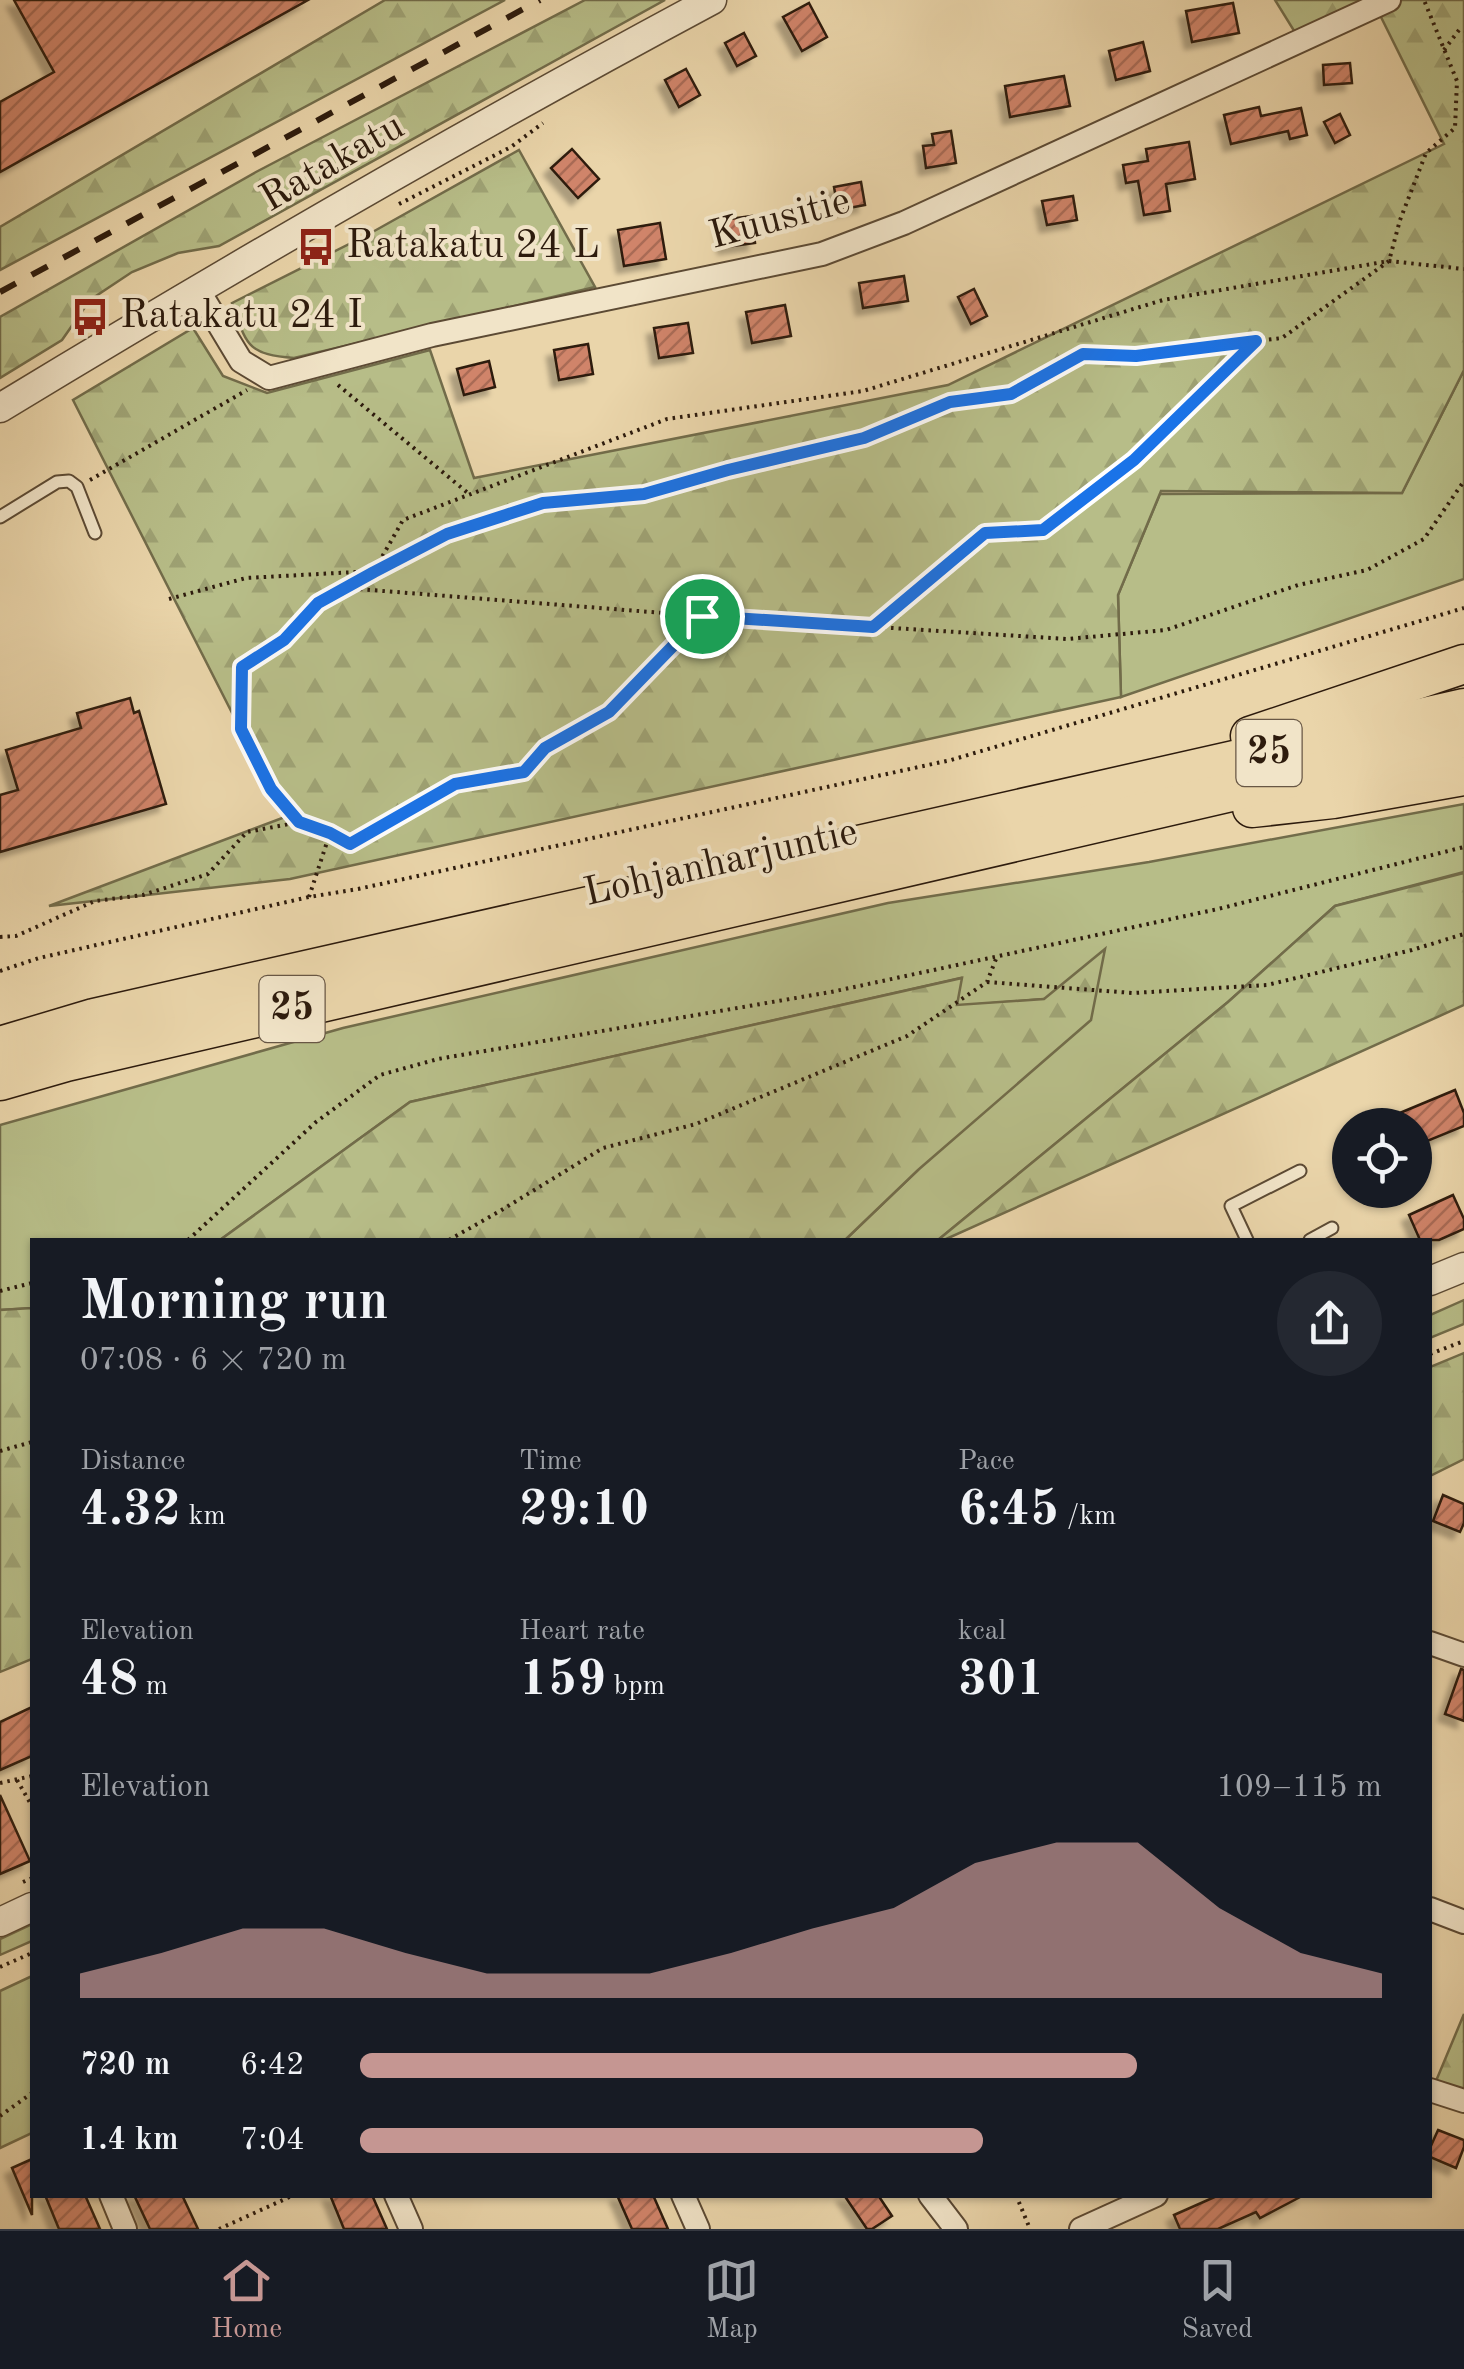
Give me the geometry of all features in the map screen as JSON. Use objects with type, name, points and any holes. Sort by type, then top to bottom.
[{"type":"highway","points":[[1079,812],[1464,664]]},
{"type":"highway","name":"Lohjanharjuntie","points":[[0,1081],[1079,812],[1464,708]]},
{"type":"highway","name":"Lohjanharjuntie","points":[[0,1046],[114,1014],[1079,812],[1464,738]]},
{"type":"highway","points":[[1079,812],[1334,799],[1464,776]]},
{"type":"street","name":"Ratakatu","points":[[0,408],[197,288],[500,114],[712,0]]},
{"type":"street","name":"Kuusitie","points":[[269,378],[432,335],[822,254],[904,223],[1389,0]]},
{"type":"street","points":[[197,288],[240,361],[269,378]]},
{"type":"street","points":[[1432,1280],[1464,1267]]},
{"type":"street","points":[[1432,1644],[1464,1655]]},
{"type":"street","points":[[0,1922],[30,1909]]},
{"type":"street","points":[[1432,1910],[1464,1922]]},
{"type":"street","points":[[1432,2091],[1464,2101]]},
{"type":"street","points":[[111,2198],[125,2229]]},
{"type":"street","points":[[397,2198],[411,2229]]},
{"type":"street","points":[[684,2198],[698,2229]]},
{"type":"street","points":[[932,2198],[956,2229]]},
{"type":"street","points":[[1081,2229],[1149,2198]]},
{"type":"lane","points":[[0,517],[57,482],[68,481],[77,488],[95,533]]},
{"type":"lane","points":[[1245,1238],[1231,1206],[1300,1171]]},
{"type":"lane","points":[[1314,1238],[1332,1228]]},
{"type":"path","points":[[299,822],[271,789],[241,729],[242,667],[284,640],[318,603],[447,534],[543,503],[644,494],[864,438],[950,402],[1011,394],[1083,354],[1136,356],[1282,338],[1389,261],[1426,153],[1454,128],[1457,80],[1424,0]]},
{"type":"path","points":[[1444,51],[1459,30],[1464,31]]},
{"type":"path","points":[[374,572],[403,520],[667,419],[863,391],[1164,300],[1389,261],[1464,269]]},
{"type":"path","points":[[873,627],[985,533],[1043,530],[1134,460],[1256,341]]},
{"type":"path","points":[[316,366],[469,495]]},
{"type":"path","points":[[77,488],[269,378]]},
{"type":"path","points":[[345,588],[1067,639],[1166,630],[1298,586],[1367,570],[1424,539],[1464,482]]},
{"type":"path","points":[[169,599],[246,578],[374,572]]},
{"type":"path","points":[[0,971],[39,958],[309,896],[358,890],[951,760],[1464,608]]},
{"type":"path","points":[[0,937],[16,936],[95,901],[143,895],[208,874],[246,832],[299,822],[320,827],[350,844],[455,784],[524,772],[545,748],[609,712],[702,616]]},
{"type":"path","points":[[309,896],[330,833]]},
{"type":"path","points":[[190,1238],[316,1122],[380,1076],[438,1059],[832,992],[1218,909],[1464,847]]},
{"type":"path","points":[[987,982],[1133,993],[1267,985],[1464,934]]},
{"type":"path","points":[[453,1238],[603,1148],[696,1124],[907,1036],[987,982],[996,956]]},
{"type":"path","points":[[0,1291],[30,1284]]},
{"type":"path","points":[[1432,1353],[1464,1340]]},
{"type":"path","points":[[0,1451],[30,1443]]},
{"type":"path","points":[[0,1784],[30,1777]]},
{"type":"path","points":[[17,1780],[30,1803]]},
{"type":"path","points":[[0,1967],[30,1954]]},
{"type":"path","points":[[0,2116],[30,2094]]},
{"type":"path","points":[[219,2229],[287,2198]]},
{"type":"path","points":[[1017,2198],[1030,2229]]},
{"type":"green space","points":[[385,0],[505,0],[0,270],[0,227]]},
{"type":"green space","points":[[585,0],[665,0],[219,246],[178,253],[132,272],[90,300],[62,340],[0,378],[0,317],[256,172]]},
{"type":"green space","points":[[1275,0],[1464,0],[1464,370],[1402,493],[1161,491],[1118,595],[1121,697],[290,879],[49,906],[285,817],[73,400],[193,328],[223,376],[267,393],[430,350],[474,478],[948,385],[1444,144],[1373,1],[1296,34]]},
{"type":"green space","points":[[519,150],[595,287],[294,358],[266,354],[246,338],[232,303],[369,234]]},
{"type":"green space","points":[[1464,370],[1464,579],[1121,697],[1118,595],[1160,494],[1402,493]]},
{"type":"green space","points":[[1464,804],[1464,872],[1335,906],[1228,1002],[940,1238],[847,1238],[918,1170],[1044,999],[956,1006],[961,978],[410,1102],[223,1238],[30,1238],[30,1308],[0,1310],[0,1125],[343,1028],[888,903],[1149,862]]},
{"type":"green space","points":[[1464,873],[1464,1005],[948,1238],[940,1238],[1228,1002],[1335,906]]},
{"type":"green space","points":[[1105,949],[1091,1020],[918,1170],[847,1238],[223,1238],[410,1102],[962,978],[957,1005],[1044,999]]},
{"type":"green space","points":[[1464,1300],[1464,1324],[1432,1337],[1432,1314]]},
{"type":"green space","points":[[30,1308],[30,1660],[0,1672],[0,1310]]},
{"type":"green space","points":[[1464,1353],[1464,1459],[1432,1475],[1432,1366]]},
{"type":"green space","points":[[30,1925],[30,1942],[0,1955],[0,1939]]},
{"type":"green space","points":[[30,1977],[30,2134],[0,2148],[0,1991]]},
{"type":"green space","points":[[1464,2014],[1464,2091],[1436,2081]]},
{"type":"building","points":[[14,0],[308,0],[0,172],[0,102],[54,72]]},
{"type":"building","points":[[809,3],[827,37],[802,51],[783,17]]},
{"type":"building","points":[[1233,3],[1239,33],[1192,42],[1186,11]]},
{"type":"building","points":[[744,33],[756,56],[737,66],[725,43]]},
{"type":"building","points":[[1143,42],[1150,71],[1116,80],[1109,51]]},
{"type":"building","points":[[1350,63],[1352,83],[1324,85],[1323,65]]},
{"type":"building","points":[[686,69],[700,95],[679,107],[665,80]]},
{"type":"building","points":[[1064,76],[1070,106],[1010,117],[1005,86]]},
{"type":"building","points":[[1259,107],[1261,116],[1301,108],[1307,135],[1290,139],[1288,131],[1231,144],[1224,115]]},
{"type":"building","points":[[1340,114],[1350,135],[1335,143],[1324,122]]},
{"type":"building","points":[[951,131],[956,163],[926,168],[923,146],[934,145],[932,134]]},
{"type":"building","points":[[1189,142],[1195,179],[1166,184],[1170,211],[1144,215],[1138,181],[1126,183],[1123,165],[1148,161],[1146,149]]},
{"type":"building","points":[[572,149],[599,179],[578,198],[551,168]]},
{"type":"building","points":[[861,182],[865,205],[838,210],[834,187]]},
{"type":"building","points":[[1073,196],[1077,220],[1047,225],[1042,201]]},
{"type":"building","points":[[752,216],[755,243],[725,247],[722,220]]},
{"type":"building","points":[[660,223],[666,259],[624,266],[618,230]]},
{"type":"building","points":[[904,276],[908,301],[863,308],[859,283]]},
{"type":"building","points":[[974,289],[987,316],[971,324],[958,297]]},
{"type":"building","points":[[785,305],[791,336],[752,343],[746,312]]},
{"type":"building","points":[[688,323],[693,353],[659,358],[654,328]]},
{"type":"building","points":[[588,344],[593,374],[559,380],[554,350]]},
{"type":"building","points":[[489,361],[495,387],[464,395],[457,369]]},
{"type":"building","points":[[130,698],[134,713],[139,711],[166,804],[0,852],[0,795],[18,790],[6,750],[81,728],[77,713]]},
{"type":"building","points":[[1455,1090],[1464,1113],[1464,1126],[1432,1139],[1432,1108],[1412,1108]]},
{"type":"building","points":[[1453,1195],[1464,1219],[1464,1229],[1439,1240],[1419,1238],[1409,1215],[1432,1208]]},
{"type":"building","points":[[1443,1495],[1464,1504],[1460,1532],[1433,1521]]},
{"type":"building","points":[[1461,1669],[1464,1670],[1464,1721],[1445,1714]]},
{"type":"building","points":[[30,1708],[30,1757],[0,1770],[0,1722]]},
{"type":"building","points":[[0,1795],[30,1861],[0,1874]]},
{"type":"building","points":[[1438,2130],[1464,2140],[1456,2168],[1432,2158],[1432,2144]]},
{"type":"building","points":[[30,2160],[32,2215],[12,2168]]},
{"type":"building","points":[[46,2198],[86,2198],[100,2229],[59,2229]]},
{"type":"building","points":[[135,2198],[183,2198],[198,2229],[150,2229]]},
{"type":"building","points":[[331,2198],[373,2198],[387,2229],[344,2229]]},
{"type":"building","points":[[618,2198],[654,2198],[668,2229],[632,2229]]},
{"type":"building","points":[[846,2198],[880,2198],[892,2216],[867,2229]]},
{"type":"building","points":[[1212,2198],[1298,2198],[1260,2218],[1256,2212],[1218,2229],[1180,2229],[1174,2215]]},
{"type":"railway","points":[[0,292],[540,0]]},
{"type":"place","name":"Ratakatu 24 L","points":[[316,247]]},
{"type":"place","name":"Ratakatu 24 I","points":[[90,317]]},
{"type":"route","points":[[1256,341],[1134,460],[1043,530],[985,533],[873,627],[702,616],[609,712],[545,748],[524,772],[455,784],[350,844],[299,822],[271,789],[241,729],[242,667],[284,640],[318,603],[447,534],[543,503],[644,494],[864,438],[950,402],[1011,394],[1083,354],[1136,356],[1256,341]]}]
